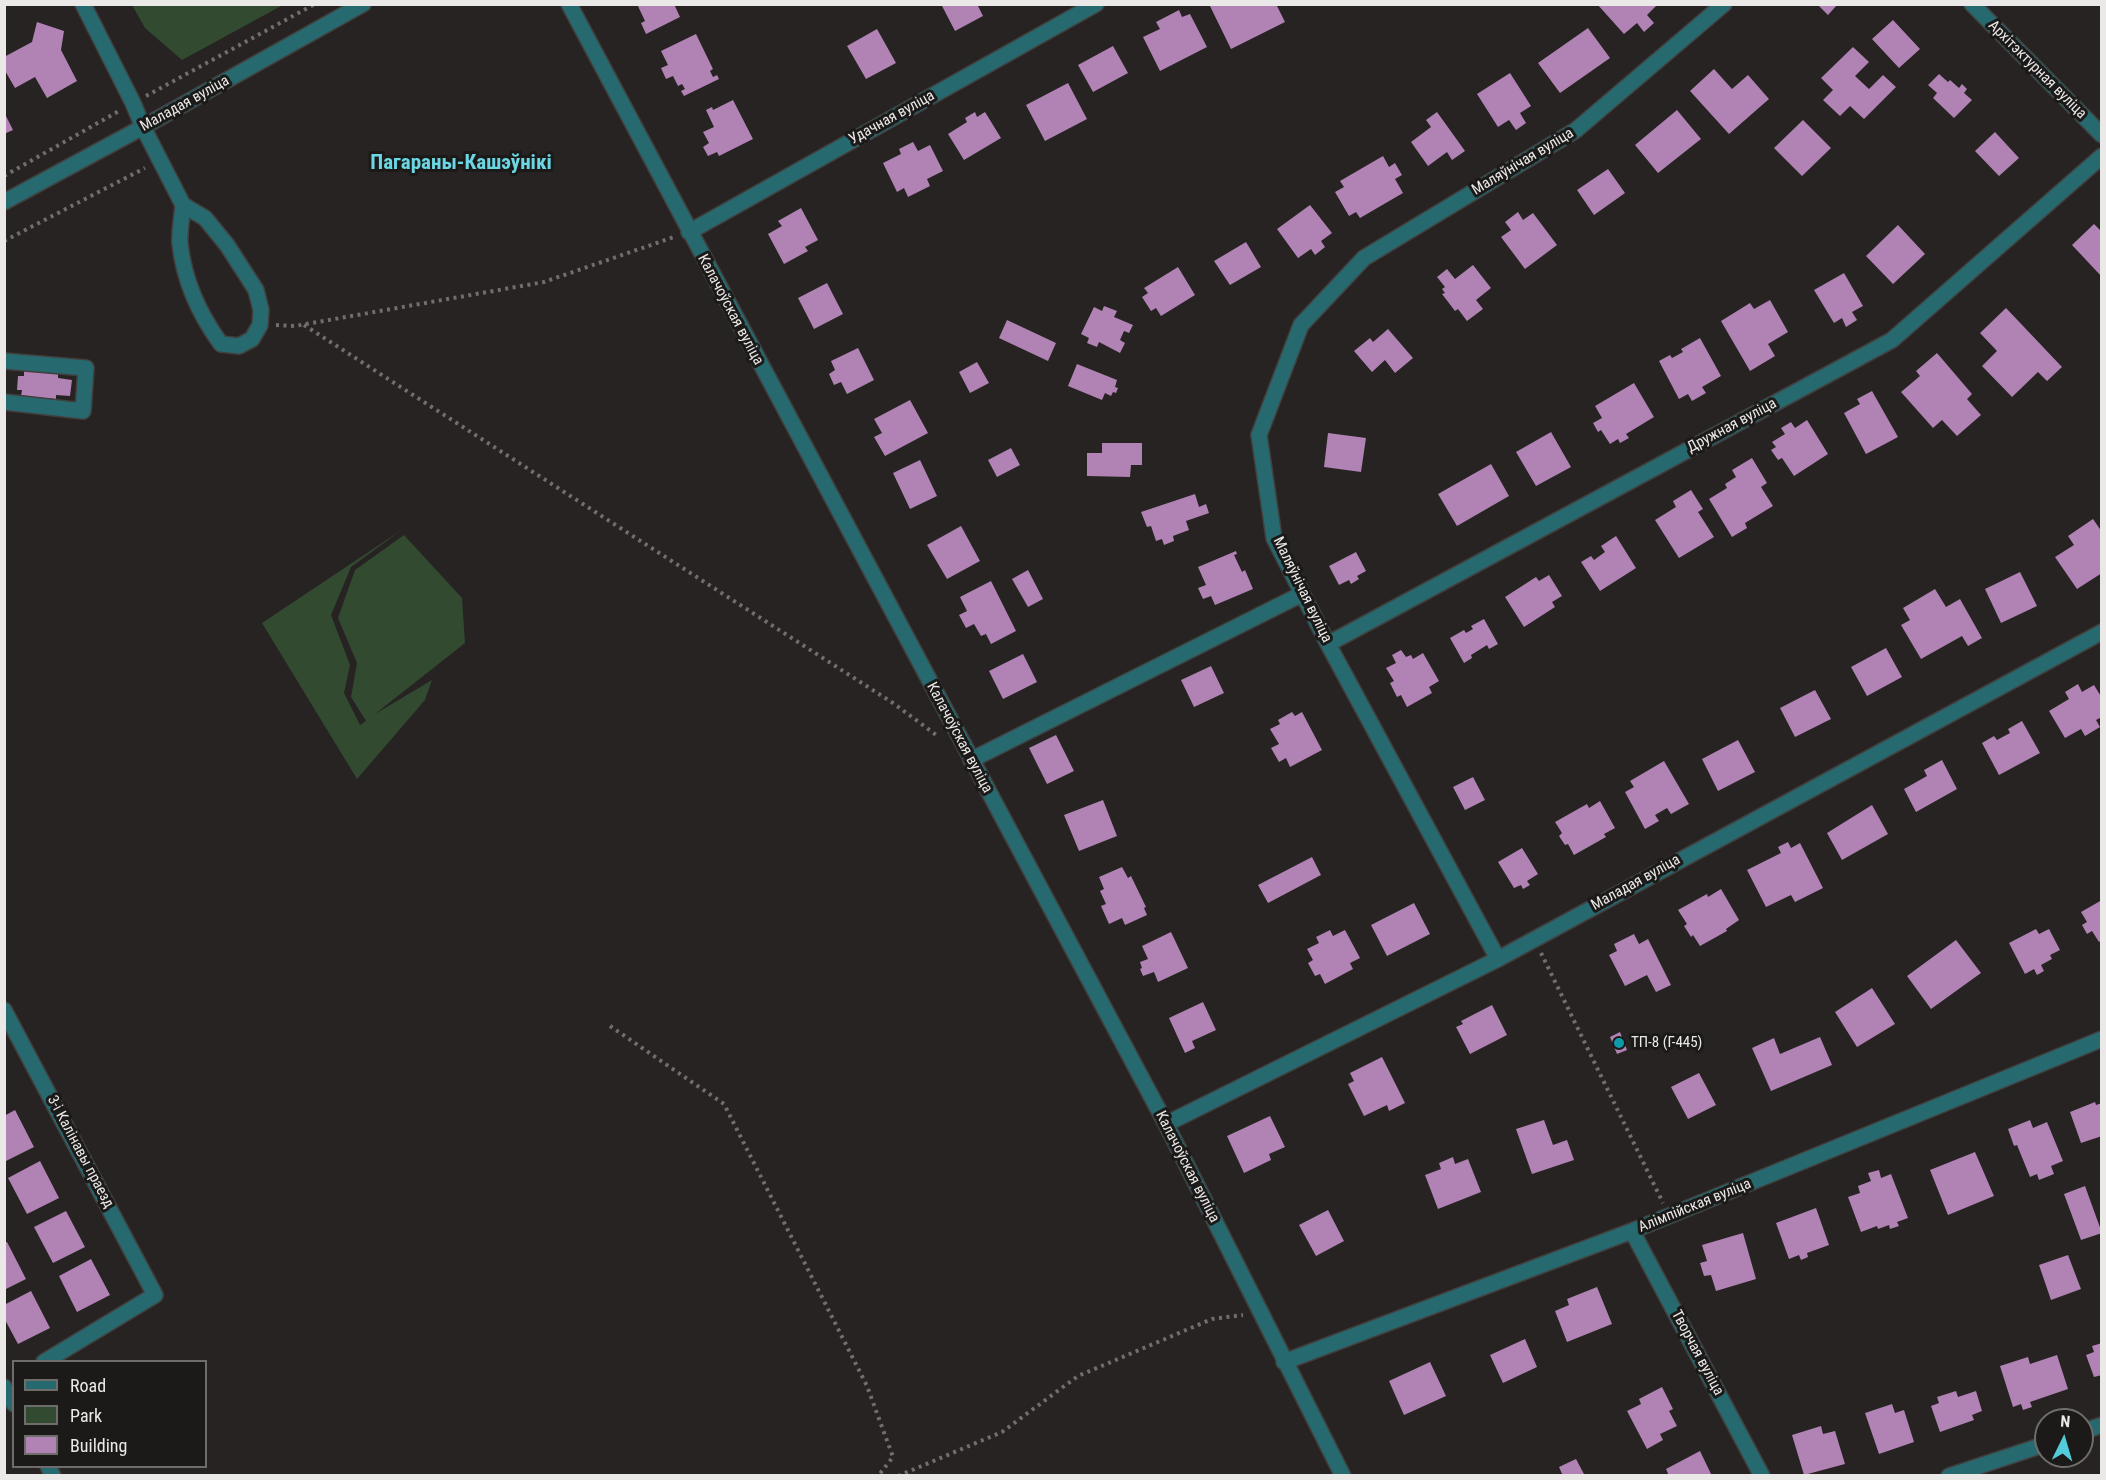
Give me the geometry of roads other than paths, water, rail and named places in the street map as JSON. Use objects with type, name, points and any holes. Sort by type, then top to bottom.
[{"type":"street","points":[[83,4],[183,206],[180,242],[185,270],[195,302],[221,344],[239,346],[252,339],[260,325],[261,310],[256,290],[205,218],[183,206]]},
{"type":"street","name":"Маладая вуліца","points":[[4,202],[363,4]]},
{"type":"street","name":"Калачоўская вуліца","points":[[569,4],[1166,1124],[1343,1476]]},
{"type":"street","name":"Удачная вуліца","points":[[689,232],[1096,4]]},
{"type":"street","name":"Маляўнічая вуліца","points":[[1498,958],[1328,645],[1274,538],[1259,435],[1301,325],[1364,258],[1576,130],[1724,4]]},
{"type":"street","name":"Архітэктурная вуліца","points":[[1971,4],[2102,135]]},
{"type":"street","name":"Дружная вуліца","points":[[1328,645],[1892,340],[2102,156]]},
{"type":"street","points":[[4,361],[86,368],[83,411],[4,402]]},
{"type":"street","points":[[971,760],[1302,594]]},
{"type":"street","name":"Маладая вуліца","points":[[1166,1124],[1498,958],[2102,632]]},
{"type":"street","name":"3-і Калінавы праезд","points":[[4,1010],[155,1295],[48,1360]]},
{"type":"street","name":"Алімпійская вуліца","points":[[1284,1362],[1632,1232],[2102,1039]]},
{"type":"street","name":"Творчая вуліца","points":[[1632,1232],[1762,1476]]},
{"type":"street","points":[[4,1387],[12,1401]]},
{"type":"street","points":[[1948,1476],[2034,1448]]},
{"type":"place","name":"ТП-8 (Г-445)","points":[[1619,1043]]},
{"type":"district","name":"Пагараны-Кашэўнікі","points":[[461,164]]}]
